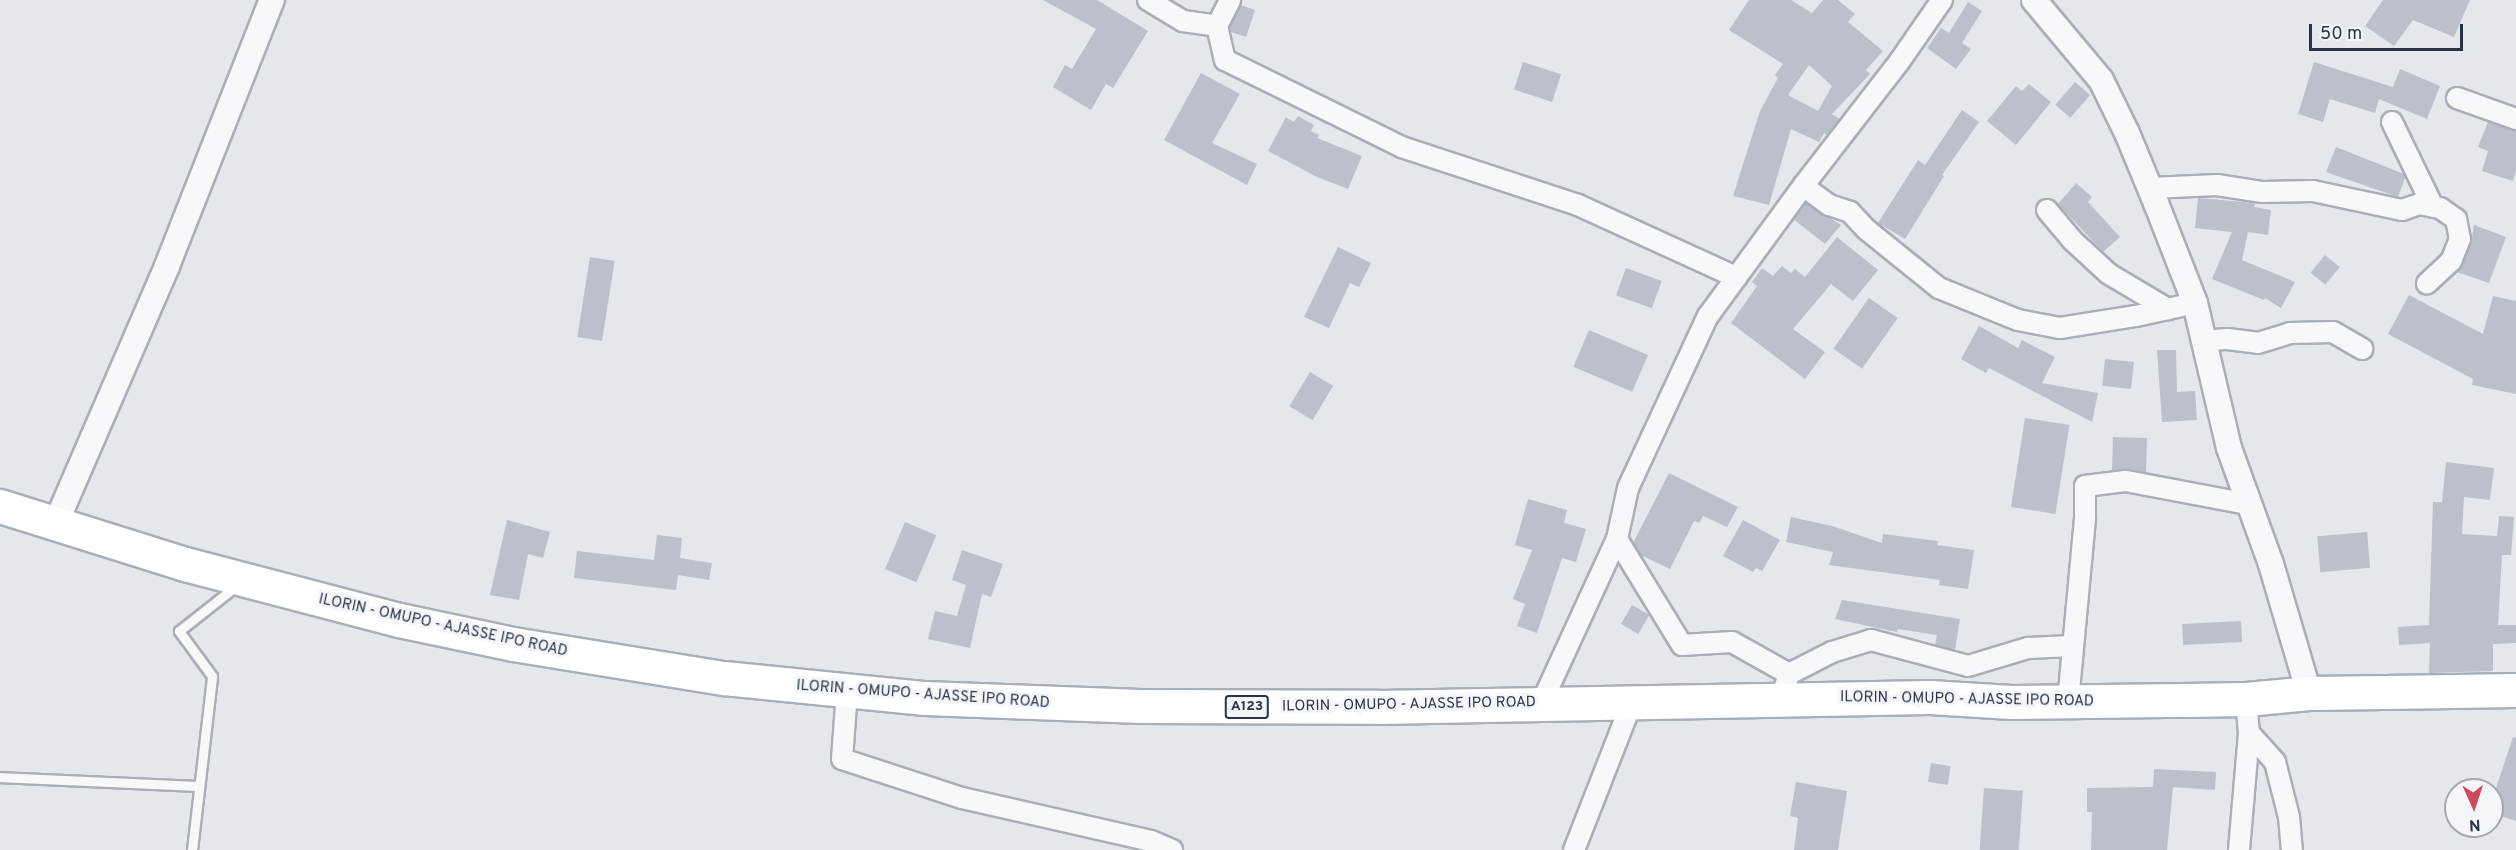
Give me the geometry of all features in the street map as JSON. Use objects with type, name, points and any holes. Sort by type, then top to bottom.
[{"type":"highway","name":"ILORIN - OMUPO - AJASSE IPO ROAD","points":[[0,506],[55,525],[244,580],[399,620],[513,644],[724,678],[847,691],[1013,703],[1366,707],[1632,702],[1785,687],[2011,702],[2246,699],[2309,693],[2516,690]]},
{"type":"street","points":[[55,525],[167,266],[272,0]]},
{"type":"street","points":[[1148,0],[1183,21],[1217,26]]},
{"type":"street","points":[[1230,0],[1217,26],[1225,60],[1402,147],[1578,206],[1736,277]]},
{"type":"street","points":[[1541,704],[1617,538],[1629,488],[1708,316],[1803,186],[1899,62],[1942,0]]},
{"type":"street","points":[[2034,0],[2101,80],[2150,188],[2195,303],[2229,448],[2271,564],[2309,693]]},
{"type":"street","points":[[2457,98],[2516,119]]},
{"type":"street","points":[[2392,122],[2433,207]]},
{"type":"street","points":[[2150,188],[2217,185],[2262,192],[2313,191],[2402,210],[2419,204],[2440,208],[2456,219],[2460,239],[2451,261],[2427,283]]},
{"type":"street","points":[[1803,186],[1829,205],[1850,212],[1866,230],[1939,288],[2018,320],[2060,328],[2195,303]]},
{"type":"street","points":[[2047,210],[2072,240],[2109,274],[2168,309]]},
{"type":"street","points":[[2203,341],[2227,339],[2258,343],[2290,333],[2324,331],[2333,332],[2362,349]]},
{"type":"street","points":[[2068,702],[2085,518],[2085,486],[2126,481],[2248,504]]},
{"type":"street","points":[[1617,538],[1682,645],[1732,642],[1785,687],[1832,652],[1871,640],[1968,666],[2028,648],[2072,646]]},
{"type":"street","points":[[847,691],[842,759],[962,798],[1151,841],[1172,850]]},
{"type":"street","points":[[2240,850],[2249,733],[2246,699]]},
{"type":"street","points":[[1574,850],[1632,702]]},
{"type":"street","points":[[2249,733],[2276,762],[2289,817],[2292,850]]},
{"type":"lane","points":[[192,850],[212,676],[179,631],[244,580]]},
{"type":"lane","points":[[0,777],[199,786]]},
{"type":"building","points":[[1043,0],[1097,0],[1148,31],[1113,88],[1106,84],[1091,110],[1053,87],[1065,65],[1072,69],[1096,29]]},
{"type":"building","points":[[1749,0],[1791,0],[1812,13],[1823,0],[1838,0],[1855,14],[1848,22],[1883,51],[1866,70],[1870,74],[1832,114],[1840,119],[1827,135],[1824,133],[1819,142],[1791,129],[1769,205],[1733,196],[1760,111],[1778,78],[1775,75],[1783,64],[1729,30]],"holes":[[[1809,65],[1832,86],[1818,111],[1788,95]]]},
{"type":"building","points":[[2383,0],[2470,0],[2454,37],[2413,20],[2394,46],[2365,26]]},
{"type":"building","points":[[1968,2],[1982,11],[1962,43],[1971,49],[1956,69],[1927,48],[1941,28],[1949,33]]},
{"type":"building","points":[[1241,5],[1255,10],[1246,37],[1231,32],[1230,27]]},
{"type":"building","points":[[1523,62],[1561,74],[1552,102],[1514,90]]},
{"type":"building","points":[[2314,62],[2393,87],[2400,69],[2440,86],[2427,119],[2379,99],[2375,113],[2330,99],[2323,122],[2298,114]]},
{"type":"building","points":[[1201,73],[1240,94],[1212,143],[1257,164],[1247,185],[1164,140]]},
{"type":"building","points":[[2075,82],[2090,95],[2070,118],[2055,105]]},
{"type":"building","points":[[2029,84],[2051,102],[2016,145],[1987,121],[2016,86],[2022,91]]},
{"type":"building","points":[[1962,110],[1979,122],[1942,175],[1944,176],[1905,239],[1878,223],[1918,160],[1925,165]]},
{"type":"building","points":[[1298,116],[1314,125],[1311,131],[1319,135],[1317,138],[1362,156],[1348,189],[1317,177],[1268,151],[1286,117],[1294,122]]},
{"type":"building","points":[[2488,122],[2516,131],[2516,171],[2513,181],[2482,171],[2488,151],[2478,147]]},
{"type":"building","points":[[2336,147],[2404,174],[2405,178],[2398,197],[2326,172]]},
{"type":"building","points":[[2076,183],[2092,197],[2088,202],[2120,237],[2103,252],[2058,204]]},
{"type":"building","points":[[2198,198],[2255,203],[2254,207],[2271,210],[2268,235],[2248,232],[2242,260],[2295,282],[2281,308],[2265,298],[2264,300],[2212,279],[2232,232],[2195,228]]},
{"type":"building","points":[[1806,203],[1841,225],[1825,244],[1793,219]]},
{"type":"building","points":[[2474,225],[2506,237],[2489,283],[2457,272],[2471,244]]},
{"type":"building","points":[[1837,237],[1878,270],[1853,301],[1831,284],[1793,329],[1825,352],[1805,379],[1731,323],[1757,286],[1752,282],[1762,268],[1773,276],[1782,266],[1791,273],[1795,269],[1805,277]]},
{"type":"building","points":[[1338,247],[1371,263],[1359,287],[1350,283],[1329,328],[1304,317]]},
{"type":"building","points":[[2325,255],[2340,267],[2325,285],[2311,273]]},
{"type":"building","points":[[590,257],[615,261],[602,341],[577,337]]},
{"type":"building","points":[[1626,268],[1662,281],[1652,308],[1616,295]]},
{"type":"building","points":[[2409,295],[2483,334],[2493,296],[2516,301],[2516,394],[2472,385],[2473,379],[2388,334]]},
{"type":"building","points":[[1869,298],[1898,318],[1862,369],[1833,349]]},
{"type":"building","points":[[1979,326],[2018,348],[2022,340],[2055,357],[2042,383],[2098,393],[2092,422],[1989,368],[1986,373],[1961,359]]},
{"type":"building","points":[[1589,330],[1648,355],[1632,392],[1573,367]]},
{"type":"building","points":[[2157,350],[2176,350],[2177,392],[2195,391],[2197,420],[2162,422]]},
{"type":"building","points":[[2105,359],[2134,362],[2131,389],[2102,386]]},
{"type":"building","points":[[1310,372],[1333,386],[1313,420],[1289,406]]},
{"type":"building","points":[[2025,418],[2069,425],[2055,514],[2011,507]]},
{"type":"building","points":[[2113,437],[2147,438],[2146,473],[2128,469],[2112,471]]},
{"type":"building","points":[[2446,462],[2494,468],[2490,500],[2464,497],[2462,534],[2497,536],[2499,516],[2514,517],[2511,555],[2502,555],[2498,625],[2516,625],[2516,643],[2493,644],[2493,671],[2429,673],[2430,643],[2399,645],[2398,627],[2429,625],[2433,502],[2442,502]]},
{"type":"building","points":[[1669,473],[1738,507],[1727,527],[1703,516],[1699,523],[1694,521],[1670,569],[1641,555],[1633,543]]},
{"type":"building","points":[[1528,499],[1567,510],[1564,523],[1586,529],[1576,562],[1562,558],[1537,633],[1517,626],[1525,604],[1513,599],[1532,550],[1515,545]]},
{"type":"building","points":[[1791,517],[1832,526],[1882,543],[1883,534],[1938,541],[1937,545],[1974,550],[1968,589],[1939,585],[1940,580],[1829,565],[1833,552],[1786,542]]},
{"type":"building","points":[[507,520],[550,532],[543,558],[528,554],[519,600],[490,595]]},
{"type":"building","points":[[1743,520],[1780,540],[1762,571],[1756,568],[1753,572],[1723,556]]},
{"type":"building","points":[[905,522],[936,535],[916,582],[885,569]]},
{"type":"building","points":[[2367,532],[2370,568],[2320,572],[2317,536]]},
{"type":"building","points":[[657,535],[682,538],[680,558],[712,563],[709,580],[678,575],[676,590],[574,578],[577,551],[654,560]]},
{"type":"building","points":[[962,550],[1003,564],[991,597],[982,594],[970,648],[928,639],[935,611],[957,616],[966,585],[952,580]]},
{"type":"building","points":[[1842,600],[1960,619],[1955,650],[1935,645],[1937,635],[1898,629],[1897,632],[1835,619]]},
{"type":"building","points":[[1632,605],[1649,615],[1638,634],[1621,624]]},
{"type":"building","points":[[2241,621],[2242,642],[2183,645],[2182,624]]},
{"type":"building","points":[[2513,737],[2516,738],[2516,821],[2504,817],[2504,778],[2499,778]]},
{"type":"building","points":[[1931,763],[1951,766],[1948,785],[1928,782]]},
{"type":"building","points":[[2154,769],[2216,772],[2215,790],[2173,787],[2167,850],[2091,850],[2092,812],[2087,812],[2087,788],[2153,787]]},
{"type":"building","points":[[1796,782],[1847,791],[1838,850],[1794,850],[1798,818],[1790,816]]},
{"type":"building","points":[[1984,788],[2023,791],[2019,850],[1980,850]]}]
